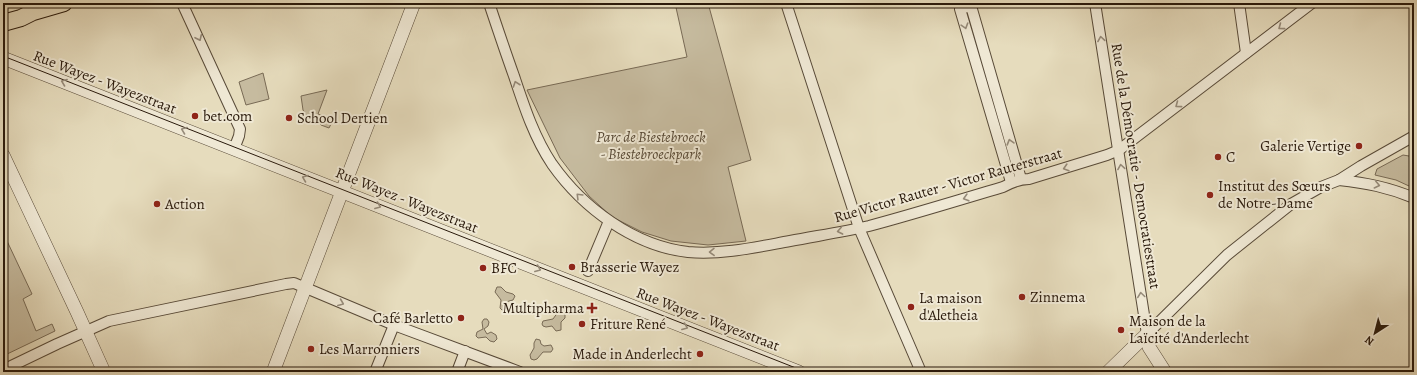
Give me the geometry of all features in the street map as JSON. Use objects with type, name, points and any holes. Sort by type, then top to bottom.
[{"type":"main road","points":[[3,23],[64,3]]},
{"type":"main road","points":[[3,13],[33,12]]},
{"type":"street","points":[[182,3],[240,129],[234,149]]},
{"type":"street","points":[[273,372],[414,3]]},
{"type":"street","name":"Rue Victor Rauter - Victor Rauterstraat","points":[[489,3],[526,113],[541,145],[567,183],[593,209],[608,221],[634,235],[661,246],[699,252],[745,250],[859,228],[1003,187],[1016,181],[1029,179],[1107,156],[1119,150],[1312,3]]},
{"type":"street","points":[[786,3],[859,228],[921,372]]},
{"type":"street","name":"Rue de la Démocratie - Democratiestraat","points":[[1095,3],[1147,334]]},
{"type":"street","points":[[1239,3],[1246,53]]},
{"type":"street","points":[[971,6],[1016,181],[960,9],[971,6]]},
{"type":"street","name":"Rue Wayez - Wayezstraat","points":[[3,58],[799,372]]},
{"type":"street","points":[[1108,372],[1233,250],[1291,204],[1321,187],[1339,180],[1414,136]]},
{"type":"street","points":[[3,156],[104,372]]},
{"type":"street","points":[[1339,180],[1383,186],[1414,198]]},
{"type":"street","points":[[588,271],[608,221]]},
{"type":"street","points":[[3,370],[103,323],[294,283],[394,325],[520,372]]},
{"type":"street","points":[[375,372],[394,325]]},
{"type":"street","points":[[1147,334],[1149,347],[1165,372]]},
{"type":"street","points":[[457,372],[465,351]]},
{"type":"green space","name":"Parc de Biestebroeck - Biestebroeckpark","points":[[675,3],[708,3],[751,160],[728,167],[746,241],[708,245],[671,241],[642,232],[612,217],[589,196],[560,158],[527,90],[687,57]]},
{"type":"green space","points":[[263,73],[269,99],[246,105],[239,82]]},
{"type":"green space","points":[[327,90],[318,114],[333,120],[329,128],[307,116],[303,110],[301,96]]},
{"type":"green space","points":[[1403,155],[1409,156],[1411,159],[1411,182],[1409,186],[1396,180],[1375,175],[1377,169]]},
{"type":"green space","points":[[7,241],[32,294],[23,299],[36,331],[52,324],[55,331],[3,356],[3,242]]},
{"type":"green space","points":[[497,287],[501,287],[506,292],[515,296],[513,300],[507,302],[507,308],[505,310],[500,308],[501,300],[495,292]]},
{"type":"green space","points":[[558,312],[562,312],[565,315],[565,318],[561,322],[561,330],[556,331],[552,326],[543,326],[543,321],[553,319]]},
{"type":"green space","points":[[484,319],[487,319],[489,322],[488,326],[484,329],[487,334],[491,332],[496,335],[497,339],[494,342],[490,341],[486,337],[478,338],[476,336],[477,332],[483,329],[482,322]]},
{"type":"green space","points":[[536,339],[540,340],[541,344],[544,346],[551,345],[553,349],[551,352],[543,352],[537,359],[534,360],[531,359],[530,355],[534,348]]},
{"type":"tram line","points":[[3,56],[806,372]]},
{"type":"place","name":"bet.com","points":[[195,116]]},
{"type":"place","name":"School Dertien","points":[[289,118]]},
{"type":"place","name":"Galerie Vertige","points":[[1359,146]]},
{"type":"place","name":"C","points":[[1218,157]]},
{"type":"place","name":"Institut des Sœurs de Notre-Dame","points":[[1210,195]]},
{"type":"place","name":"Action","points":[[157,204]]},
{"type":"place","name":"Brasserie Wayez","points":[[572,267]]},
{"type":"place","name":"BFC","points":[[483,268]]},
{"type":"place","name":"Zinnema","points":[[1022,297]]},
{"type":"place","name":"La maison d'Aletheia","points":[[911,307]]},
{"type":"place","name":"Multipharma","points":[[592,308]]},
{"type":"place","name":"Café Barletto","points":[[461,318]]},
{"type":"place","name":"Friture René","points":[[582,324]]},
{"type":"place","name":"Maison de la Laïcité d'Anderlecht","points":[[1121,330]]},
{"type":"place","name":"Les Marronniers","points":[[311,349]]},
{"type":"place","name":"Made in Anderlecht","points":[[700,354]]}]
